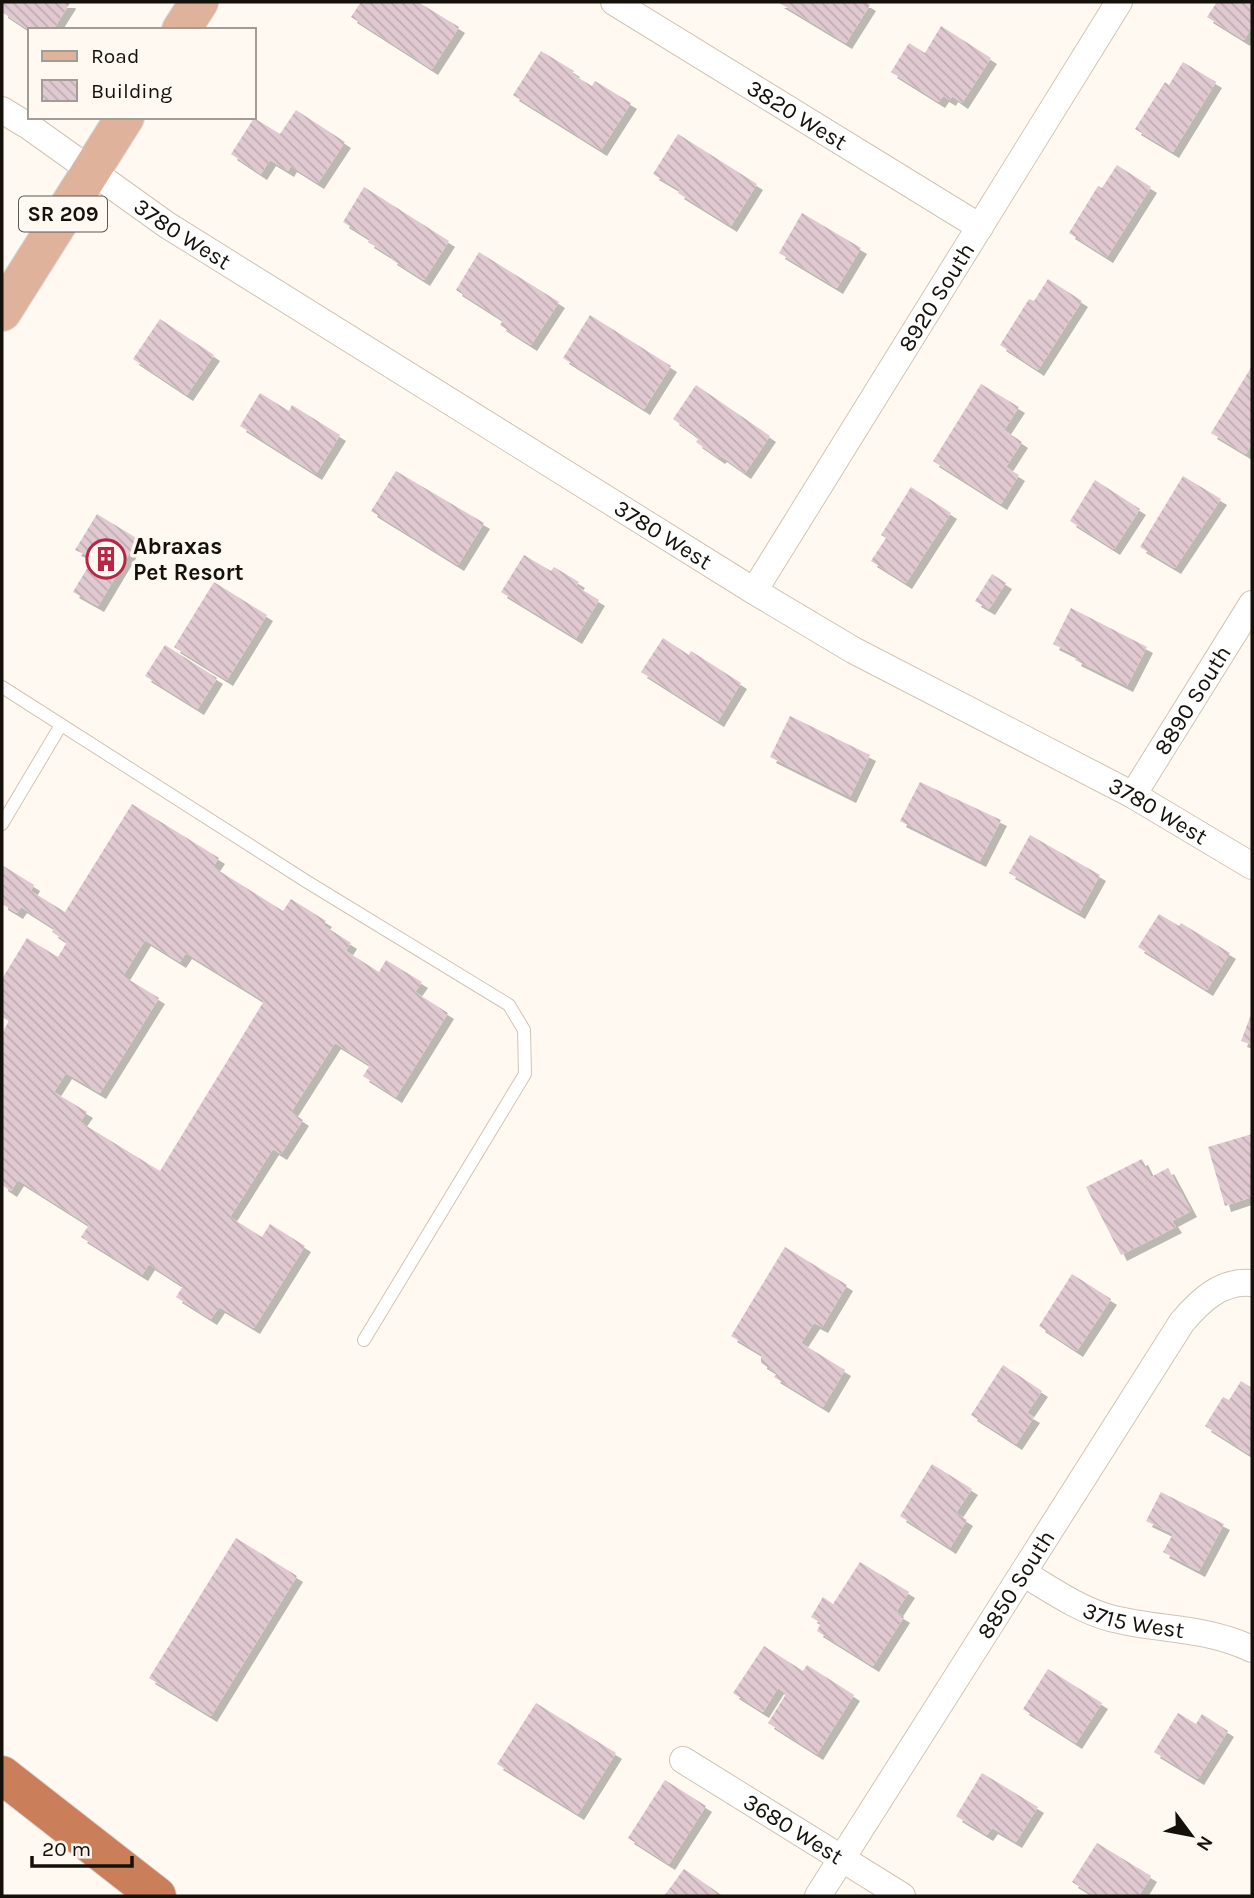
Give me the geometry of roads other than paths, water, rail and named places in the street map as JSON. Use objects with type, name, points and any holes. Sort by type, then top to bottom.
[{"type":"highway","points":[[2,1775],[157,1896]]},
{"type":"main road","points":[[182,28],[199,2]]},
{"type":"main road","name":"SR 209","points":[[2,312],[124,119]]},
{"type":"street","name":"3820 West","points":[[614,2],[979,227]]},
{"type":"street","name":"8920 South","points":[[754,591],[1119,2]]},
{"type":"street","name":"3780 West","points":[[2,110],[167,225],[754,591],[853,650],[1133,795],[1252,866]]},
{"type":"street","name":"8890 South","points":[[1133,795],[1252,604]]},
{"type":"street","name":"8850 South","points":[[818,1896],[1182,1322],[1211,1292],[1240,1285]]},
{"type":"street","name":"3715 West","points":[[1023,1573],[1072,1603],[1108,1618],[1192,1630],[1230,1639],[1252,1649]]},
{"type":"street","name":"3680 West","points":[[684,1760],[902,1896]]},
{"type":"lane","points":[[2,688],[309,883],[509,1005],[524,1030],[525,1074],[364,1340]]},
{"type":"lane","points":[[2,824],[61,725]]},
{"type":"place","name":"Abraxas Pet Resort","points":[[106,559]]}]
